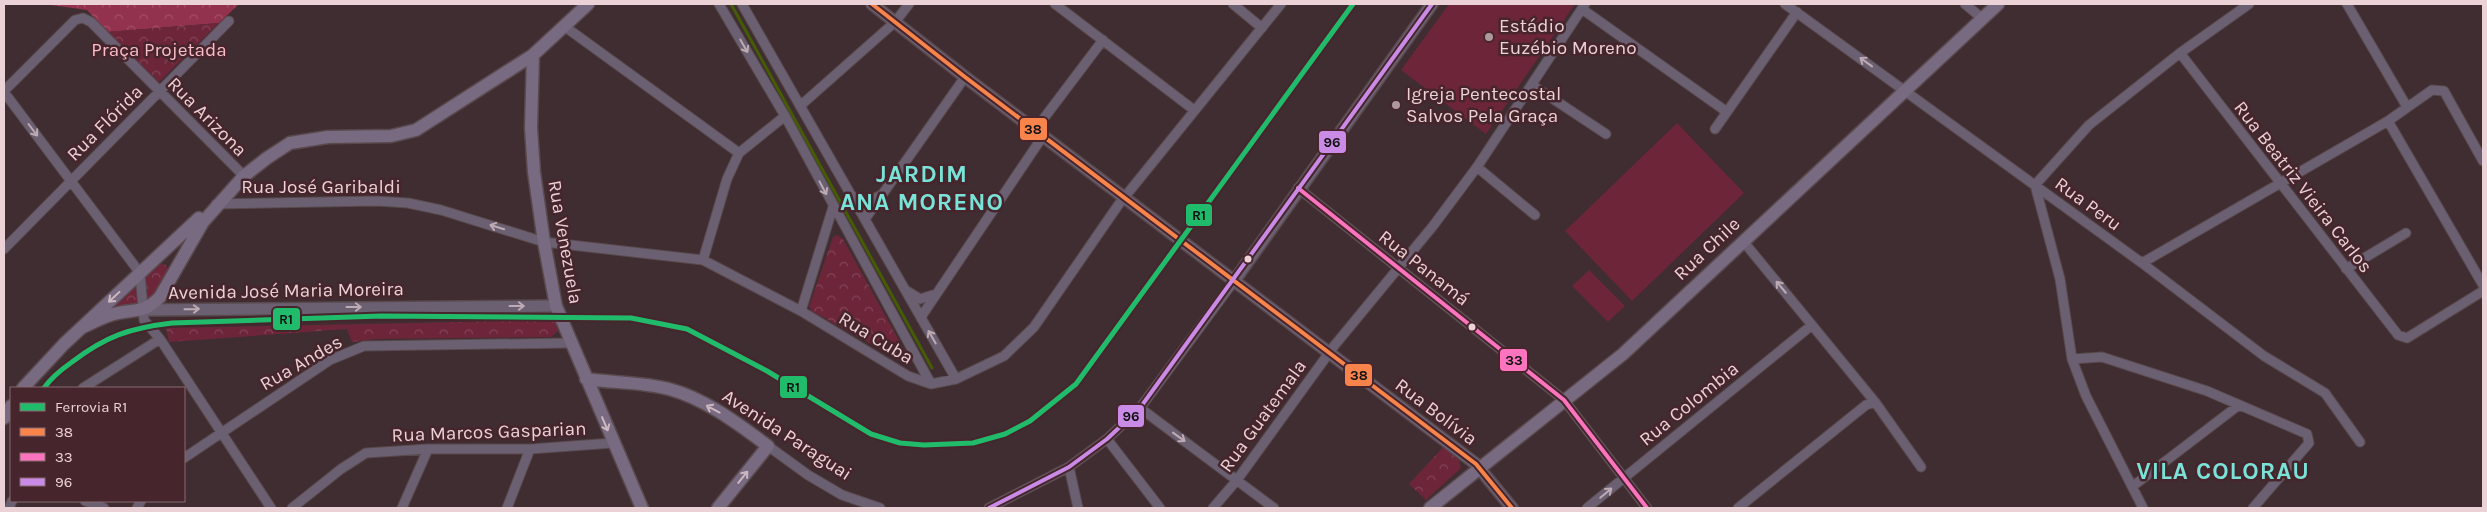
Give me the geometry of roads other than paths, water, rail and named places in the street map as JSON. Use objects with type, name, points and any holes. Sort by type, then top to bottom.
[{"type":"main road","points":[[25,387],[81,328],[244,176],[290,143],[328,137],[391,136],[416,130],[533,56],[588,4]]},
{"type":"main road","name":"Rua Chile","points":[[1430,508],[1623,354],[1998,4]]},
{"type":"main road","name":"Rua Venezuela","points":[[533,56],[531,128],[534,172],[556,306],[570,343],[642,507]]},
{"type":"main road","points":[[81,328],[116,313],[143,310],[160,297],[193,236],[216,204]]},
{"type":"main road","points":[[154,260],[159,259],[168,263],[173,276]]},
{"type":"main road","name":"Avenida Paraguai","points":[[586,379],[625,381],[670,389],[731,419],[768,446]]},
{"type":"main road","points":[[718,508],[768,446]]},
{"type":"street","points":[[719,4],[785,116],[930,384],[956,379],[1004,356],[1034,327],[1125,198],[1281,4]]},
{"type":"street","points":[[742,4],[956,379]]},
{"type":"street","name":"Rua Bolívia","points":[[872,4],[965,77],[1481,468],[1512,508]]},
{"type":"street","points":[[800,106],[895,22],[910,4]]},
{"type":"street","points":[[1055,4],[1194,110]]},
{"type":"street","points":[[1233,4],[1262,28]]},
{"type":"street","points":[[989,508],[1070,467],[1107,439],[1140,408],[1234,281],[1298,188],[1432,4]]},
{"type":"street","name":"Rua Peru","points":[[1785,4],[2142,263],[2264,356],[2325,393],[2360,442]]},
{"type":"street","points":[[1965,4],[1983,19]]},
{"type":"street","points":[[2143,508],[2086,396],[2072,359],[2060,279],[2035,185],[2089,125],[2180,53],[2249,4]]},
{"type":"street","points":[[2347,4],[2407,107]]},
{"type":"street","points":[[1583,6],[1727,112]]},
{"type":"street","name":"Rua Guatemala","points":[[1213,508],[1237,480],[1330,352],[1433,226],[1477,168],[1583,6]]},
{"type":"street","points":[[1714,129],[1797,12]]},
{"type":"street","name":"Rua Arizona","points":[[4,91],[75,20],[83,18],[91,22],[244,176]]},
{"type":"street","name":"Rua Flórida","points":[[4,249],[229,21]]},
{"type":"street","points":[[564,26],[739,154]]},
{"type":"street","points":[[921,317],[1039,133],[1103,40]]},
{"type":"street","name":"Rua Beatriz Vieira Carlos","points":[[2180,53],[2398,335],[2402,338],[2407,338],[2483,291]]},
{"type":"street","points":[[865,219],[965,77]]},
{"type":"street","points":[[1532,86],[1606,134]]},
{"type":"street","points":[[789,87],[806,94],[816,92]]},
{"type":"street","points":[[2142,263],[2279,182],[2388,121],[2432,90],[2444,91],[2483,160]]},
{"type":"street","points":[[4,91],[140,272],[143,310]]},
{"type":"street","points":[[703,260],[727,179],[739,154],[785,116]]},
{"type":"street","points":[[2388,121],[2483,285]]},
{"type":"street","points":[[1477,168],[1535,215]]},
{"type":"street","name":"Rua Panamá","points":[[1298,188],[1564,400],[1647,508]]},
{"type":"street","points":[[852,196],[858,201],[866,201],[884,194]]},
{"type":"street","name":"Rua José Garibaldi","points":[[216,204],[377,201],[408,203],[441,210],[544,242]]},
{"type":"street","points":[[801,311],[833,207]]},
{"type":"street","points":[[2346,269],[2406,233]]},
{"type":"street","points":[[1743,241],[1875,402],[1921,467]]},
{"type":"street","name":"Rua Cuba","points":[[544,242],[703,260],[801,311],[885,364],[908,376],[930,384]]},
{"type":"street","points":[[905,289],[912,296],[920,299],[936,294]]},
{"type":"street","name":"Avenida José Maria Moreira","points":[[272,508],[160,338],[144,320],[143,310],[556,306]]},
{"type":"street","name":"Rua Colombia","points":[[1587,508],[1812,325]]},
{"type":"street","points":[[85,387],[160,338]]},
{"type":"street","name":"Rua Andes","points":[[185,457],[330,360],[364,346],[570,343]]},
{"type":"street","points":[[2072,359],[2102,357],[2207,391],[2308,434],[2309,442],[2253,508]]},
{"type":"street","points":[[1738,508],[1866,405],[1875,402]]},
{"type":"street","points":[[2133,486],[2239,405]]},
{"type":"street","points":[[1140,408],[1274,508]]},
{"type":"street","points":[[1107,439],[1160,508]]},
{"type":"street","name":"Rua Marcos Gasparian","points":[[292,508],[341,469],[366,453],[428,449],[530,449],[613,443]]},
{"type":"street","name":"Avenida Paraguai","points":[[768,446],[808,475],[842,495],[880,508]]},
{"type":"street","points":[[402,508],[428,449]]},
{"type":"street","points":[[507,508],[530,449]]},
{"type":"street","points":[[1070,467],[1078,508]]},
{"type":"street","points":[[88,502],[104,508]]},
{"type":"waterway","points":[[731,4],[932,368]]},
{"type":"rail line","name":"R1","points":[[45,387],[64,368],[96,346],[131,331],[172,323],[381,316],[631,318],[687,329],[767,371],[871,434],[900,443],[924,445],[973,443],[1005,434],[1030,421],[1076,384],[1353,4]]},
{"type":"place","name":"Estádio Euzébio Moreno","points":[[1489,37]]},
{"type":"place","name":"Igreja Pentecostal Salvos Pela Graça","points":[[1396,105]]},
{"type":"district","name":"JARDIM ANA MORENO","points":[[922,188]]},
{"type":"district","name":"VILA COLORAU","points":[[2223,471]]},
{"type":"park label","name":"Praça Projetada","points":[[159,50]]}]
